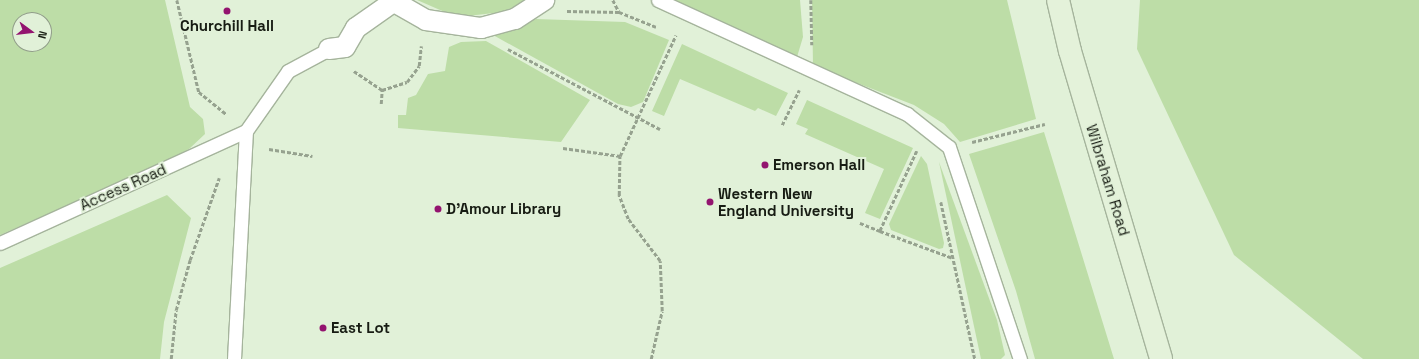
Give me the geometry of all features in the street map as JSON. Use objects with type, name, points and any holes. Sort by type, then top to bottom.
[{"type":"main road","name":"Wilbraham Road","points":[[1058,0],[1070,51],[1161,359]]},
{"type":"street","points":[[330,49],[345,47],[356,28],[392,1],[426,20],[482,28],[510,21],[537,6]]},
{"type":"lane","points":[[658,0],[907,114],[949,147],[1020,359]]},
{"type":"lane","points":[[234,354],[246,131],[288,71],[330,49]]},
{"type":"lane","name":"Access Road","points":[[0,243],[246,131]]},
{"type":"path","points":[[178,0],[199,92],[271,151],[312,156]]},
{"type":"path","points":[[613,0],[619,12]]},
{"type":"path","points":[[811,0],[814,35],[811,49]]},
{"type":"path","points":[[537,6],[619,12],[662,29]]},
{"type":"path","points":[[357,76],[382,90],[407,82],[419,66],[426,20]]},
{"type":"path","points":[[482,28],[494,42],[638,120],[660,129]]},
{"type":"path","points":[[669,32],[684,38]]},
{"type":"path","points":[[651,359],[662,311],[660,261],[628,219],[619,195],[620,156],[638,120],[676,35]]},
{"type":"path","points":[[792,86],[806,93]]},
{"type":"path","points":[[381,104],[382,90]]},
{"type":"path","points":[[782,125],[799,90]]},
{"type":"path","points":[[970,143],[1045,124]]},
{"type":"path","points":[[880,231],[921,143]]},
{"type":"path","points":[[563,148],[620,156]]},
{"type":"path","points":[[170,359],[176,310],[214,186]]},
{"type":"path","points":[[940,199],[974,359]]},
{"type":"path","points":[[860,223],[953,258]]},
{"type":"green space","points":[[0,0],[165,0],[190,107],[203,119],[205,134],[189,149],[160,165],[0,235]]},
{"type":"green space","points":[[417,0],[528,0],[503,12],[467,16],[447,13]]},
{"type":"green space","points":[[669,0],[800,0],[803,37],[797,57]]},
{"type":"green space","points":[[812,0],[1007,0],[1036,119],[960,142],[944,124],[914,105],[813,66]]},
{"type":"green space","points":[[1140,0],[1419,0],[1419,359],[1363,359],[1234,255],[1137,49]]},
{"type":"green space","points":[[536,19],[625,22],[669,40],[643,102],[631,107],[618,104],[493,35]]},
{"type":"green space","points":[[486,41],[590,100],[561,142],[398,128],[398,115],[406,115],[408,98],[416,95],[428,74],[445,71],[449,47],[461,42]]},
{"type":"green space","points":[[682,44],[788,93],[776,116],[758,108],[755,111],[680,79],[664,116],[652,111]]},
{"type":"green space","points":[[807,100],[913,148],[880,219],[865,213],[884,169],[805,134],[808,129],[796,124]]},
{"type":"green space","points":[[1044,132],[1114,359],[1035,359],[1016,291],[969,154]]},
{"type":"green space","points":[[921,156],[927,164],[944,243],[943,248],[939,249],[891,230],[889,224]]},
{"type":"green space","points":[[939,162],[997,320],[1005,355],[1001,359],[981,359]]},
{"type":"green space","points":[[167,195],[191,218],[164,322],[160,359],[0,359],[0,268]]},
{"type":"place","name":"Churchill Hall","points":[[227,11]]},
{"type":"place","name":"Emerson Hall","points":[[765,165]]},
{"type":"place","name":"Western New England University","points":[[710,202]]},
{"type":"place","name":"D’Amour Library","points":[[438,209]]},
{"type":"place","name":"East Lot","points":[[323,328]]}]
